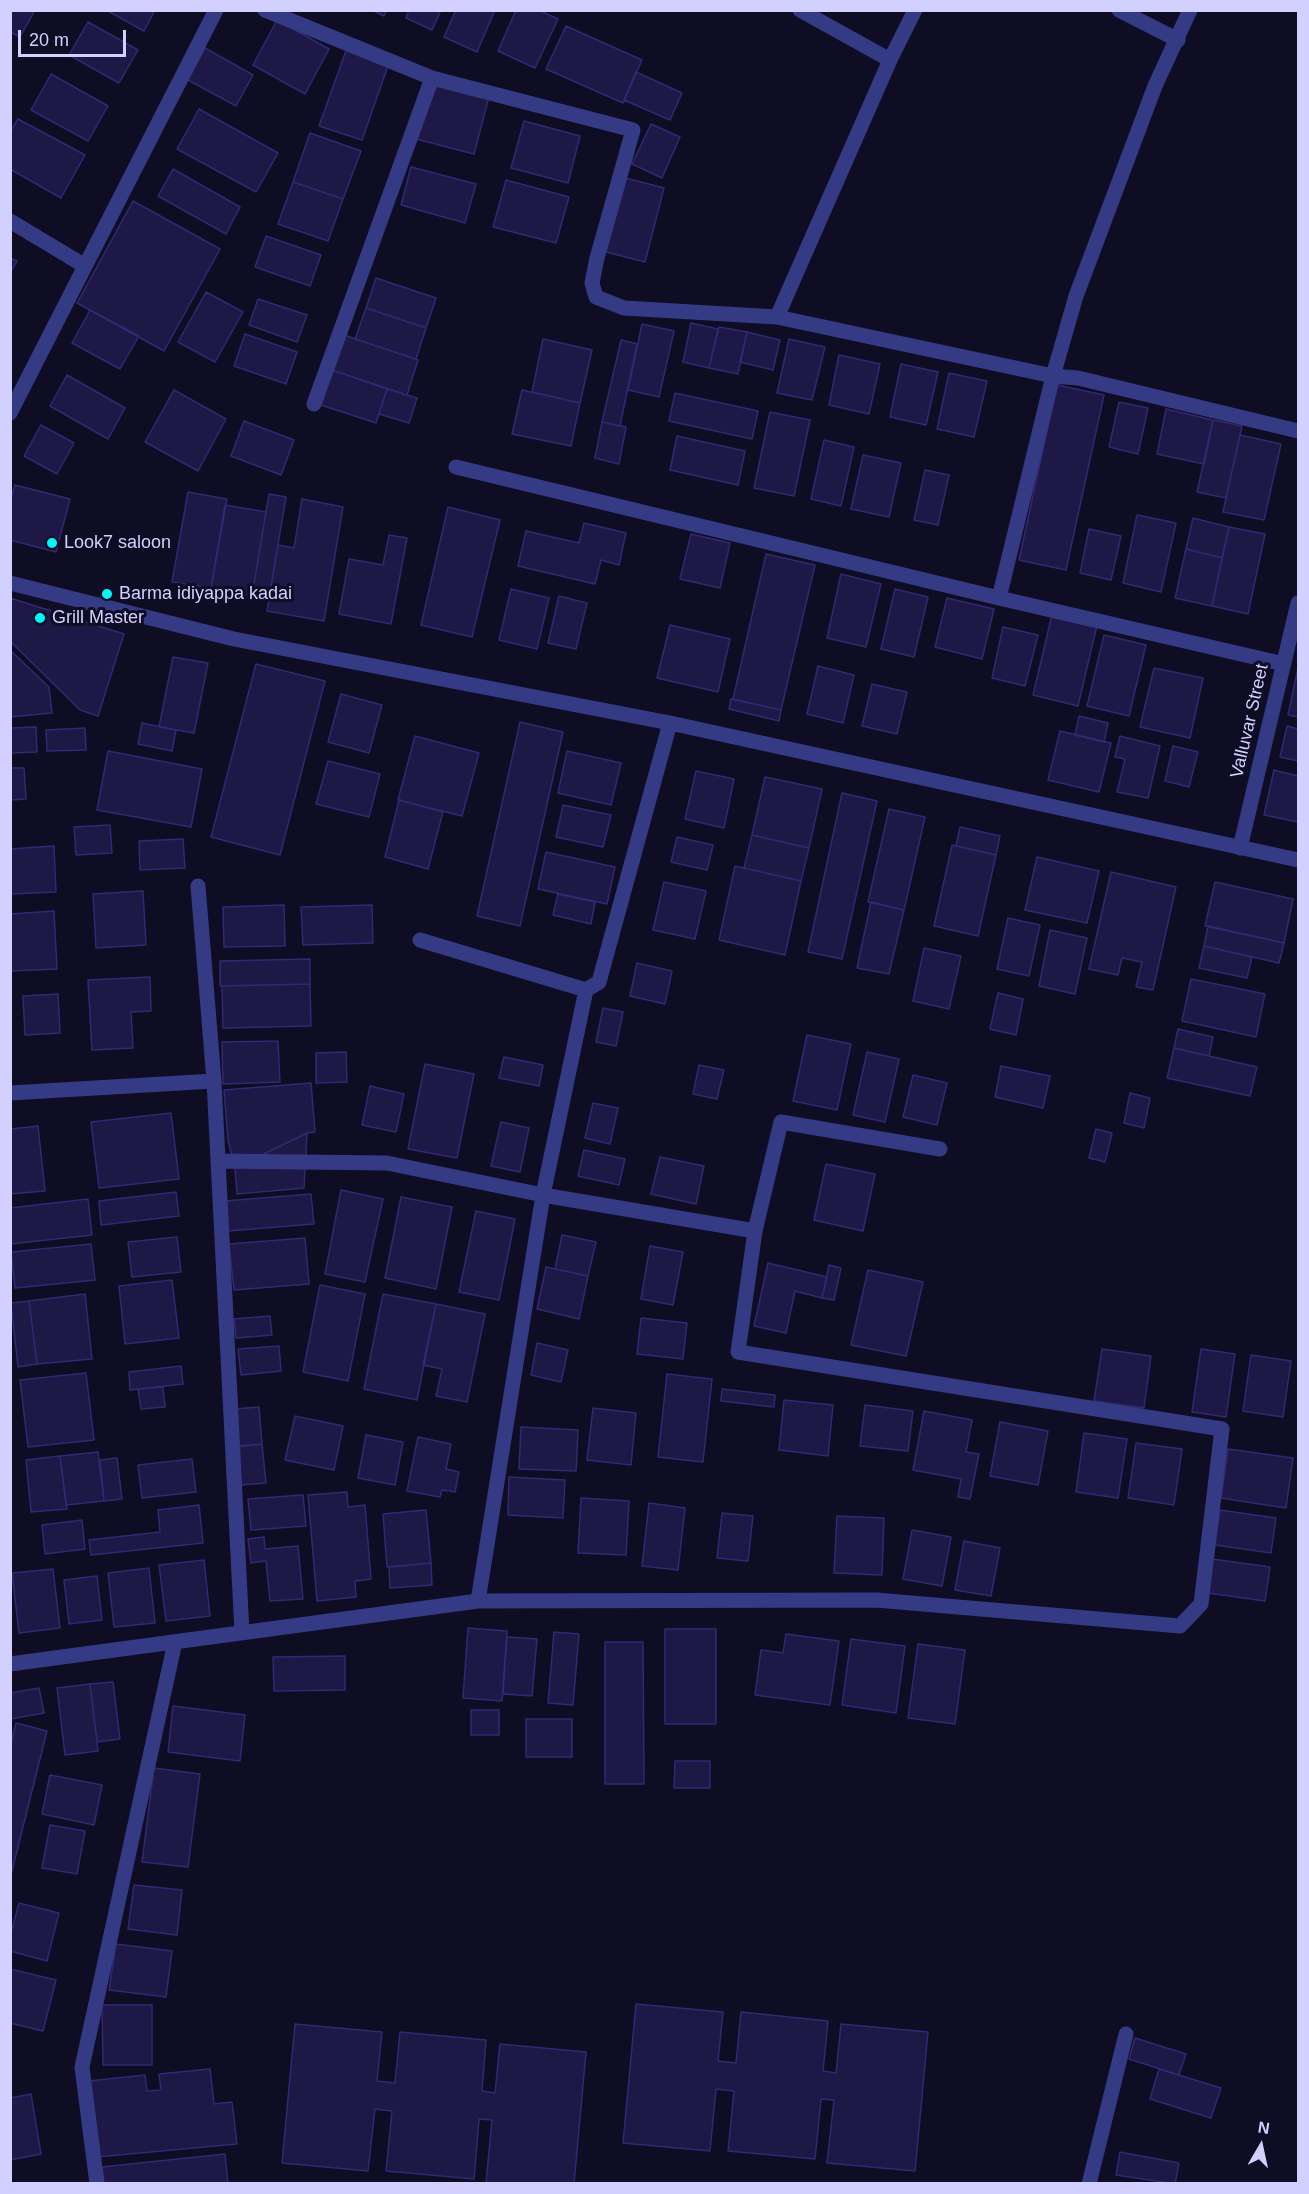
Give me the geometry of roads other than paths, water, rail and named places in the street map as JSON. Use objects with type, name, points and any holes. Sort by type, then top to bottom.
[{"type":"street","points":[[10,413],[216,10]]},
{"type":"street","points":[[265,10],[432,78],[633,130],[597,258],[592,283],[596,297],[624,308],[777,316],[1053,375],[1078,378],[1299,431]]},
{"type":"street","points":[[800,10],[890,60]]},
{"type":"street","points":[[777,316],[890,60],[915,10]]},
{"type":"street","points":[[1119,10],[1178,40]]},
{"type":"street","points":[[999,598],[1053,375],[1076,297],[1155,86],[1190,10]]},
{"type":"street","points":[[314,404],[432,78]]},
{"type":"street","points":[[10,221],[85,266]]},
{"type":"street","points":[[456,466],[999,598],[1284,664]]},
{"type":"street","points":[[10,584],[234,639],[670,723],[1299,860]]},
{"type":"street","name":"Valluvar Street","points":[[1240,848],[1299,603]]},
{"type":"street","points":[[478,1601],[543,1195],[586,990],[599,982],[670,723]]},
{"type":"street","points":[[198,886],[214,1081],[242,1633]]},
{"type":"street","points":[[420,940],[586,990]]},
{"type":"street","points":[[10,1093],[214,1081]]},
{"type":"street","points":[[10,1664],[478,1601],[876,1600],[1180,1626],[1201,1604],[1222,1429],[738,1352],[755,1231],[781,1122],[940,1149]]},
{"type":"street","points":[[218,1161],[387,1163],[543,1195],[755,1231]]},
{"type":"street","points":[[97,2184],[82,2067],[176,1642]]},
{"type":"street","points":[[1089,2184],[1126,2034]]},
{"type":"place","name":"Look7 saloon","points":[[52,543]]},
{"type":"place","name":"Barma idiyappa kadai","points":[[107,594]]},
{"type":"place","name":"Grill Master","points":[[40,618]]}]
